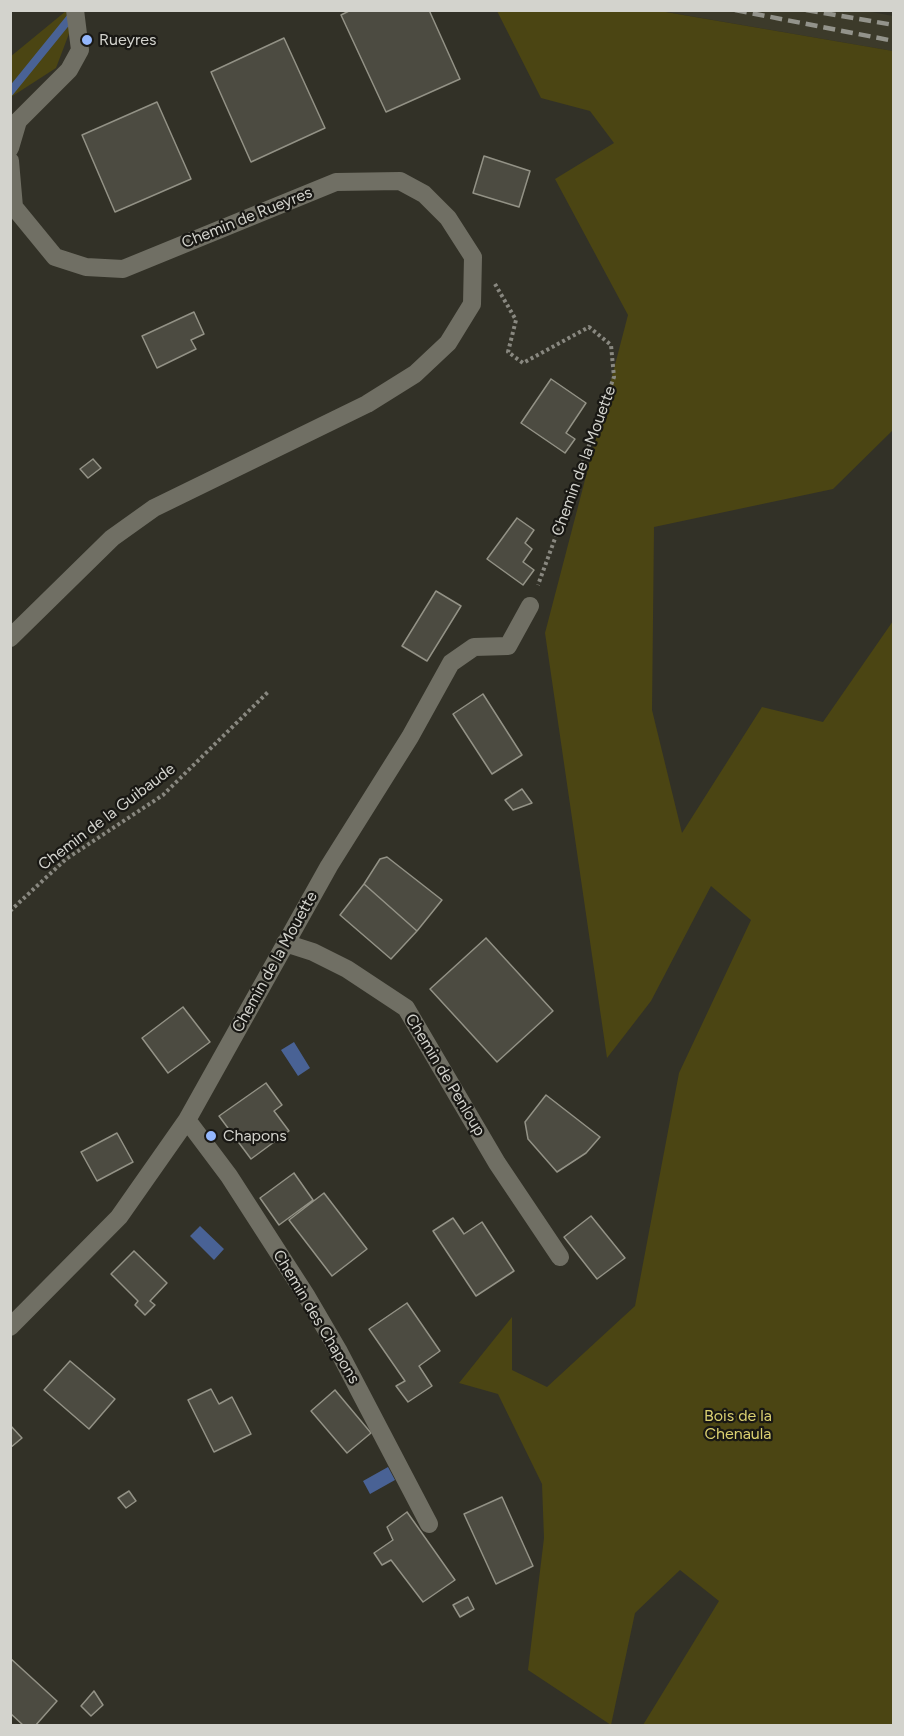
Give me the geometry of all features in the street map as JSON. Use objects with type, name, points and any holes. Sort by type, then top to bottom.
[{"type":"street","points":[[10,148],[18,121],[69,70],[80,50],[76,15]]},
{"type":"street","name":"Chemin de Rueyres","points":[[10,161],[12,207],[55,257],[86,267],[123,269],[336,182],[400,181],[424,194],[448,218],[473,258]]},
{"type":"street","points":[[10,638],[112,538],[154,508],[367,404],[415,374],[448,343],[472,304],[473,258]]},
{"type":"street","name":"Chemin de la Mouette","points":[[10,1327],[118,1217],[187,1120],[285,943],[329,867],[410,737],[451,663],[474,647],[508,646],[533,598]]},
{"type":"street","name":"Chemin de Penloup","points":[[285,943],[313,952],[347,969],[406,1008],[497,1163],[560,1257]]},
{"type":"street","name":"Chemin des Chapons","points":[[187,1120],[229,1176],[307,1297],[338,1350],[429,1524]]},
{"type":"path","name":"Chemin de la Mouette","points":[[473,258],[502,293],[516,320],[508,352],[523,363],[589,327],[611,345],[614,378],[533,598]]},
{"type":"path","name":"Chemin de la Guibaude","points":[[10,911],[66,859],[163,795],[268,692]]},
{"type":"shaded area","points":[[861,10],[893,16],[893,51],[661,11]]},
{"type":"green space","points":[[66,11],[70,31],[56,68],[11,97],[10,57]]},
{"type":"green space","name":"Bois de la Chenaula","points":[[497,11],[660,11],[893,51],[893,430],[833,489],[654,527],[652,710],[682,833],[762,707],[823,722],[893,621],[893,1725],[643,1725],[719,1601],[680,1570],[635,1613],[611,1725],[528,1670],[544,1538],[542,1484],[498,1394],[459,1383],[512,1317],[512,1370],[547,1387],[635,1306],[679,1073],[751,920],[711,886],[651,1001],[607,1058],[545,633],[628,315],[555,179],[614,143],[590,111],[541,98]]},
{"type":"water","points":[[294,1042],[310,1068],[298,1076],[281,1050]]},
{"type":"water","points":[[200,1226],[224,1249],[214,1260],[190,1236]]},
{"type":"water","points":[[388,1467],[395,1480],[370,1494],[363,1481]]},
{"type":"building","points":[[351,10],[429,10],[460,79],[386,112],[341,15]]},
{"type":"building","points":[[284,38],[325,128],[251,162],[211,72]]},
{"type":"building","points":[[157,102],[191,179],[115,212],[82,135]]},
{"type":"building","points":[[484,156],[530,171],[519,207],[473,193]]},
{"type":"building","points":[[194,312],[204,334],[191,340],[196,349],[157,368],[142,336]]},
{"type":"building","points":[[551,379],[586,403],[566,433],[575,439],[565,453],[521,423]]},
{"type":"building","points":[[93,459],[101,468],[88,478],[80,469]]},
{"type":"building","points":[[517,518],[534,530],[525,543],[532,549],[523,562],[534,570],[523,585],[487,559]]},
{"type":"building","points":[[436,591],[461,606],[427,661],[402,646]]},
{"type":"building","points":[[483,694],[522,755],[492,774],[453,714]]},
{"type":"building","points":[[522,789],[532,803],[513,810],[505,800]]},
{"type":"building","points":[[387,857],[442,900],[417,931],[364,884],[380,859]]},
{"type":"building","points":[[364,884],[417,931],[391,959],[340,915]]},
{"type":"building","points":[[486,938],[553,1011],[497,1062],[430,989]]},
{"type":"building","points":[[183,1007],[210,1042],[168,1073],[142,1038]]},
{"type":"building","points":[[266,1083],[282,1105],[274,1111],[289,1131],[251,1159],[219,1116]]},
{"type":"building","points":[[546,1095],[600,1137],[586,1153],[557,1172],[528,1139],[525,1122]]},
{"type":"building","points":[[117,1133],[133,1162],[97,1181],[81,1152]]},
{"type":"building","points":[[294,1173],[313,1200],[279,1225],[260,1198]]},
{"type":"building","points":[[324,1193],[367,1249],[332,1276],[289,1220]]},
{"type":"building","points":[[591,1216],[625,1258],[597,1279],[564,1237]]},
{"type":"building","points":[[453,1218],[464,1234],[482,1222],[514,1271],[476,1296],[433,1231]]},
{"type":"building","points":[[134,1251],[167,1283],[150,1301],[155,1305],[145,1315],[135,1305],[138,1301],[111,1274]]},
{"type":"building","points":[[407,1303],[440,1351],[419,1366],[432,1386],[408,1402],[396,1386],[405,1381],[369,1329]]},
{"type":"building","points":[[70,1361],[115,1399],[89,1429],[44,1390]]},
{"type":"building","points":[[211,1389],[219,1404],[232,1397],[251,1434],[214,1452],[188,1400]]},
{"type":"building","points":[[335,1390],[371,1433],[347,1453],[311,1411]]},
{"type":"building","points":[[10,1425],[22,1438],[10,1448]]},
{"type":"building","points":[[129,1491],[136,1501],[126,1508],[118,1498]]},
{"type":"building","points":[[502,1497],[533,1566],[496,1584],[464,1514]]},
{"type":"building","points":[[407,1512],[455,1580],[423,1602],[391,1560],[382,1565],[374,1553],[393,1540],[387,1527]]},
{"type":"building","points":[[468,1597],[474,1609],[460,1617],[453,1605]]},
{"type":"building","points":[[10,1658],[57,1701],[35,1726],[24,1726],[10,1713]]},
{"type":"building","points":[[94,1691],[103,1705],[91,1716],[81,1706]]},
{"type":"waterway","points":[[10,92],[74,13]]},
{"type":"railway","points":[[735,10],[894,41]]},
{"type":"railway","points":[[806,10],[894,25]]},
{"type":"place","name":"Rueyres","points":[[87,40]]},
{"type":"place","name":"Chapons","points":[[211,1136]]}]
